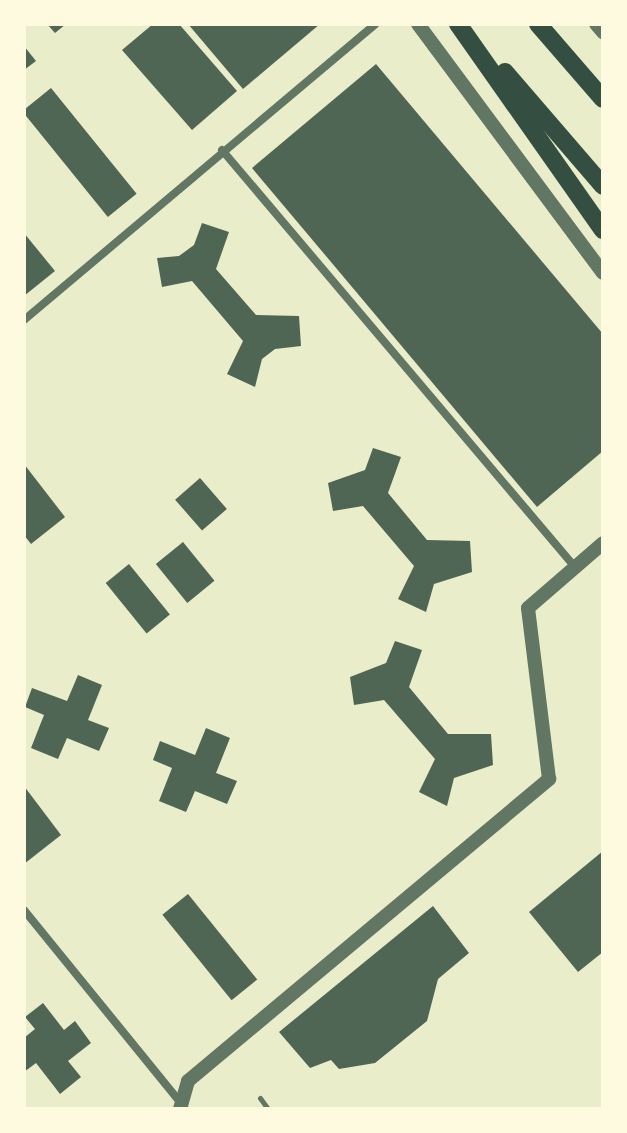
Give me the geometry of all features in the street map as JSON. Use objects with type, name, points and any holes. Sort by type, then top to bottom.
[{"type":"highway","points":[[461,24],[603,186]]},
{"type":"highway","points":[[461,24],[603,230]]},
{"type":"highway","points":[[538,24],[603,99]]},
{"type":"street","points":[[24,320],[375,24]]},
{"type":"street","points":[[418,24],[603,273]]},
{"type":"street","points":[[596,24],[603,32]]},
{"type":"street","points":[[222,150],[574,566]]},
{"type":"street","points":[[181,1106],[188,1081],[549,779],[528,608],[603,543]]},
{"type":"street","points":[[24,910],[181,1106]]},
{"type":"lane","points":[[260,1098],[268,1109]]},
{"type":"building","points":[[47,24],[66,24],[55,33]]},
{"type":"building","points":[[153,24],[179,24],[237,91],[192,130],[122,50]]},
{"type":"building","points":[[188,24],[320,24],[243,89]]},
{"type":"building","points":[[24,46],[36,61],[24,70]]},
{"type":"building","points":[[376,64],[603,334],[603,451],[537,507],[252,168]]},
{"type":"building","points":[[51,88],[137,194],[108,217],[24,113],[24,110]]},
{"type":"building","points":[[202,223],[229,232],[216,269],[256,315],[299,316],[301,346],[275,349],[262,359],[255,387],[227,374],[243,341],[192,281],[162,287],[157,258],[179,256],[194,245]]},
{"type":"building","points":[[24,233],[55,271],[24,296]]},
{"type":"building","points":[[373,448],[401,457],[388,493],[427,540],[470,541],[472,572],[434,584],[426,612],[398,599],[414,566],[363,506],[333,511],[328,483],[365,470]]},
{"type":"building","points":[[24,464],[65,517],[31,544],[24,535]]},
{"type":"building","points":[[200,478],[227,509],[202,531],[175,500]]},
{"type":"building","points":[[183,542],[214,581],[187,603],[156,564]]},
{"type":"building","points":[[129,564],[170,615],[147,633],[106,583]]},
{"type":"building","points":[[395,641],[422,650],[409,687],[448,734],[491,734],[493,765],[454,778],[447,806],[419,792],[435,759],[384,700],[354,705],[350,677],[386,663]]},
{"type":"building","points":[[78,675],[102,685],[88,720],[109,728],[99,751],[67,738],[58,759],[31,748],[44,715],[25,707],[32,688],[67,701]]},
{"type":"building","points":[[206,728],[230,738],[216,773],[237,781],[227,804],[195,791],[186,812],[159,801],[172,768],[153,760],[160,741],[195,755]]},
{"type":"building","points":[[24,786],[61,835],[24,864]]},
{"type":"building","points":[[603,851],[603,952],[578,972],[529,912]]},
{"type":"building","points":[[188,894],[257,979],[232,1000],[162,915]]},
{"type":"building","points":[[433,906],[469,953],[438,979],[427,1021],[375,1063],[339,1069],[331,1060],[310,1068],[279,1032]]},
{"type":"building","points":[[43,1003],[64,1030],[75,1021],[91,1043],[68,1061],[81,1077],[60,1094],[36,1063],[24,1072],[24,1038],[35,1029],[25,1017]]}]
